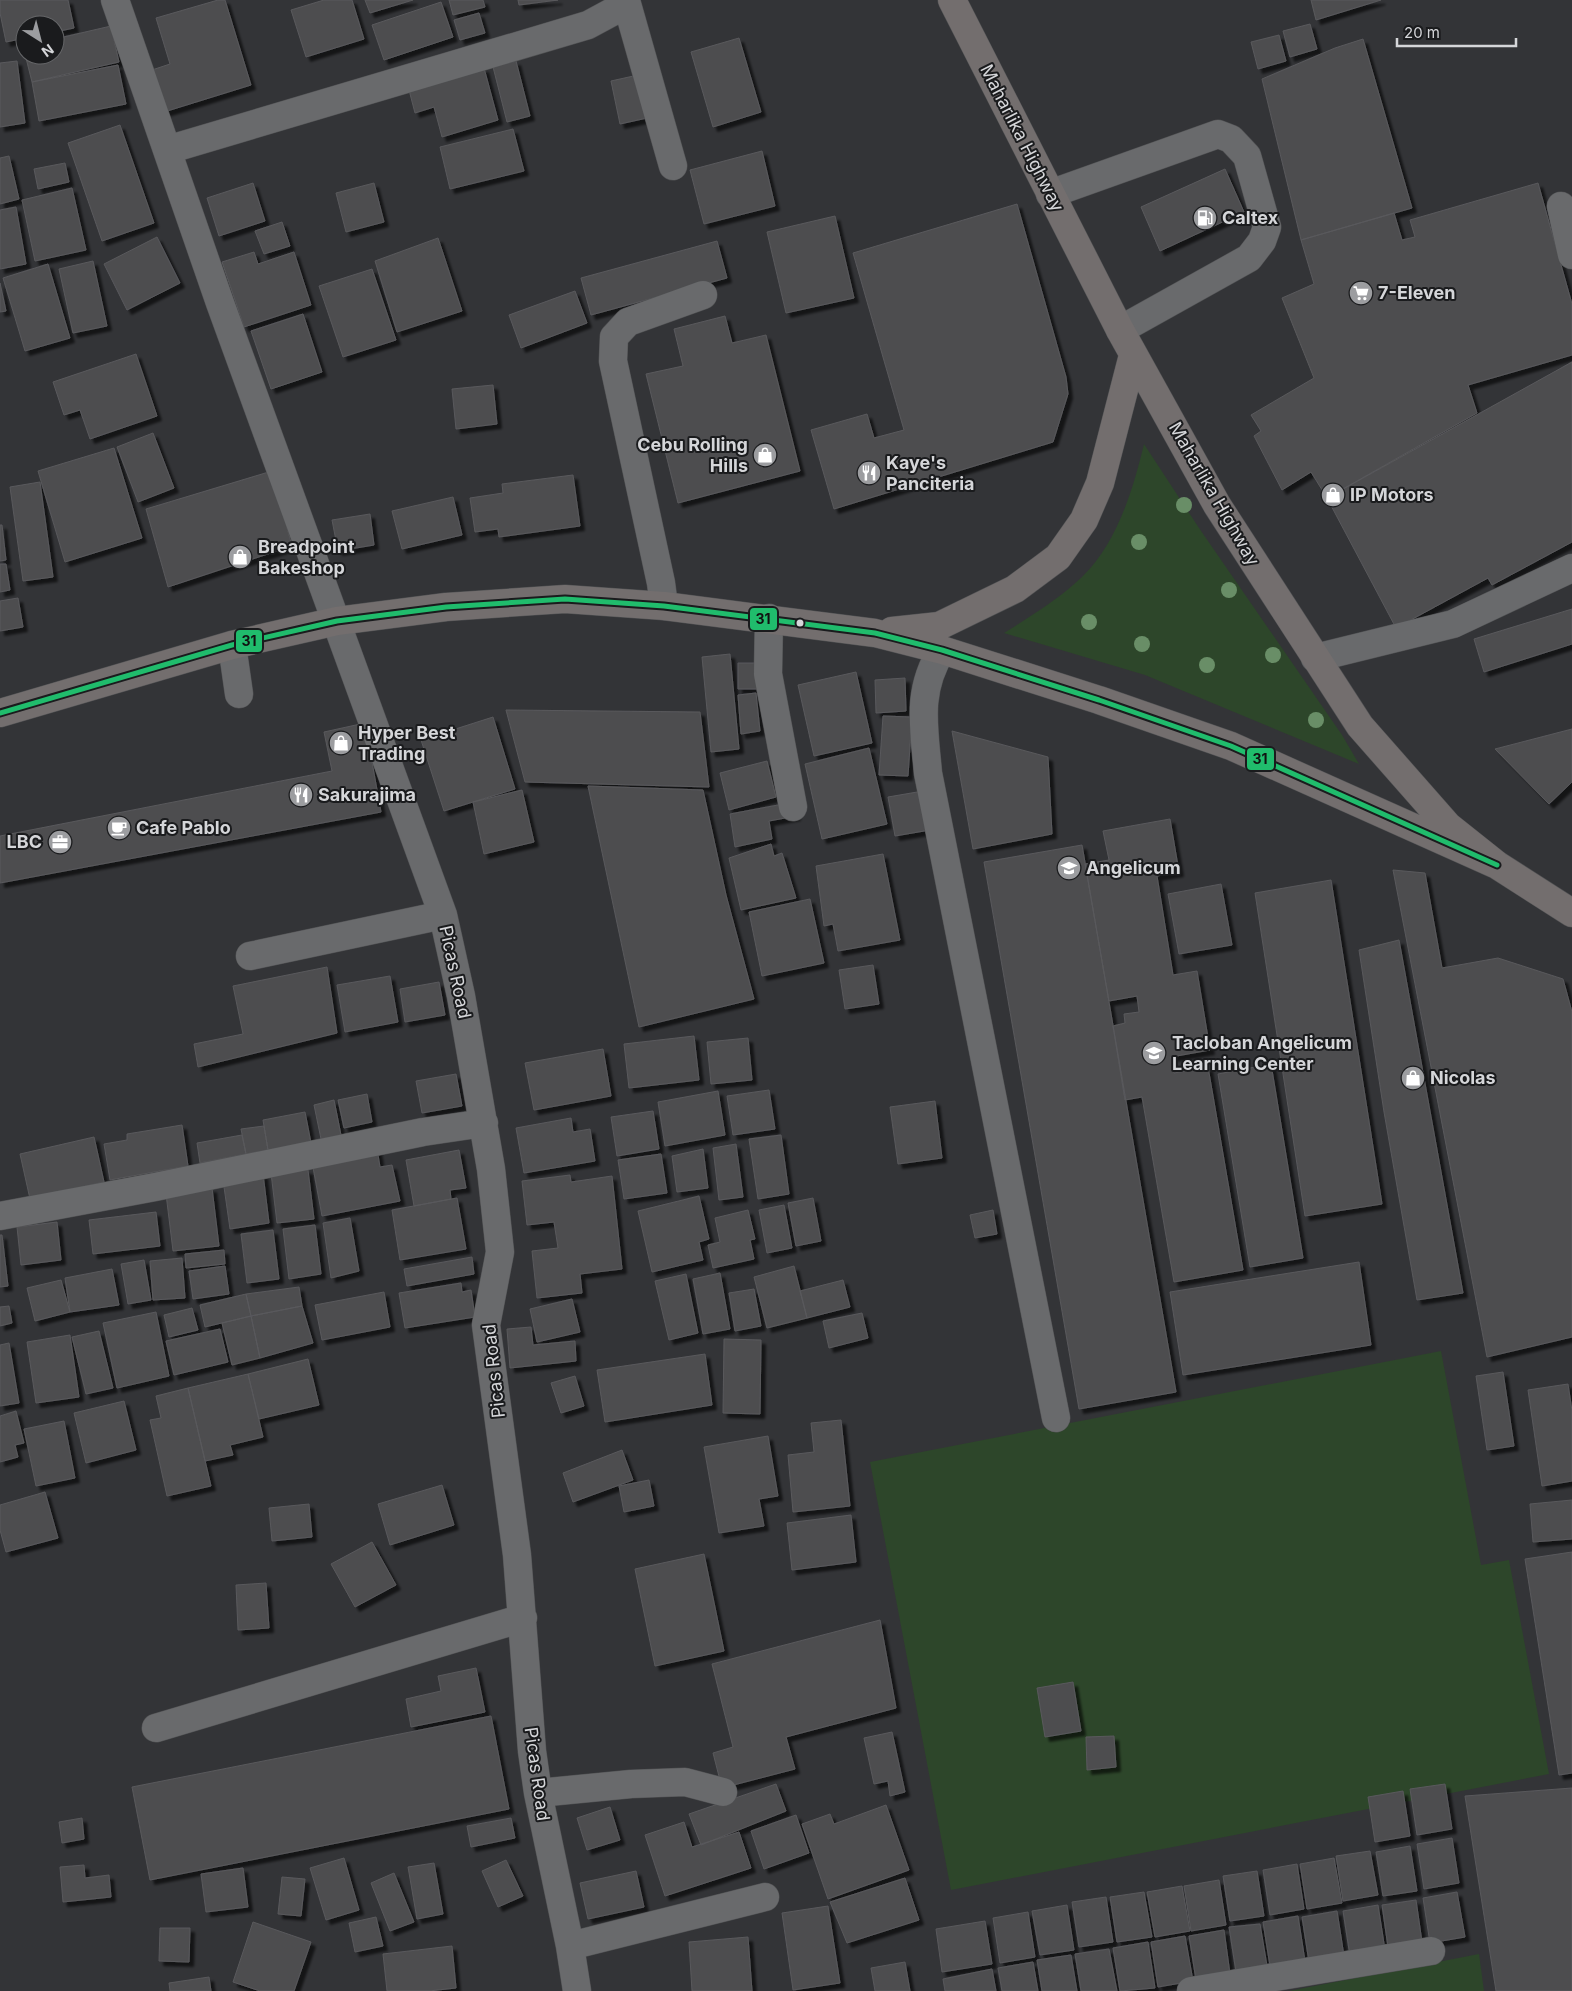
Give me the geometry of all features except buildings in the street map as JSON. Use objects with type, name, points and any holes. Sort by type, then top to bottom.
[{"type":"main road","name":"Maharlika Highway","points":[[952,0],[1133,355],[1217,505],[1360,726],[1448,826],[1497,865],[1572,913]]},
{"type":"main road","points":[[875,633],[939,626],[1015,589],[1058,557],[1084,520],[1100,482],[1133,355]]},
{"type":"main road","points":[[0,713],[232,645],[337,620],[418,610],[565,599],[664,606],[875,633],[942,650],[1108,702],[1222,742],[1497,865]]},
{"type":"street","name":"Picas Road","points":[[116,0],[223,312],[337,620],[443,915],[461,996],[484,1123],[500,1252],[486,1325],[517,1555],[532,1751],[538,1793],[570,1946],[577,1991]]},
{"type":"street","points":[[167,150],[588,25],[626,2],[673,166]]},
{"type":"street","points":[[1050,194],[1218,134],[1231,139],[1247,156],[1267,227],[1262,241],[1249,258],[1120,330]]},
{"type":"street","points":[[1560,206],[1572,255]]},
{"type":"street","points":[[664,606],[661,583],[613,361],[614,337],[628,322],[703,294]]},
{"type":"street","points":[[1315,658],[1453,624],[1572,568]]},
{"type":"street","points":[[769,618],[768,674],[793,806]]},
{"type":"street","points":[[232,645],[239,694]]},
{"type":"street","points":[[942,650],[930,668],[922,706],[928,773],[1056,1418]]},
{"type":"street","points":[[250,956],[443,915]]},
{"type":"street","points":[[0,1216],[165,1185],[423,1132],[484,1123]]},
{"type":"street","points":[[156,1728],[523,1618]]},
{"type":"street","points":[[538,1793],[631,1784],[685,1782],[723,1792]]},
{"type":"street","points":[[570,1946],[765,1896]]},
{"type":"street","points":[[1191,1991],[1431,1951]]},
{"type":"green space","points":[[1144,444],[1199,528],[1342,735],[1359,764],[1145,675],[1004,633],[1064,593],[1094,563],[1105,548],[1122,515],[1135,479]]},
{"type":"green space","points":[[1441,1351],[1481,1565],[1509,1560],[1549,1774],[951,1890],[870,1462]]},
{"type":"green space","points":[[1479,1954],[1484,1991],[1289,1991]]},
{"type":"transit line","name":"31","points":[[0,713],[232,645],[337,621],[446,607],[565,599],[664,606],[875,633],[942,650],[1099,700],[1231,746],[1497,865]]},
{"type":"place","name":"Caltex","points":[[1205,218]]},
{"type":"place","name":"7-Eleven","points":[[1361,293]]},
{"type":"place","name":"Cebu Rolling Hills","points":[[765,455]]},
{"type":"place","name":"Kaye's Panciteria","points":[[869,473]]},
{"type":"place","name":"IP Motors","points":[[1333,495]]},
{"type":"place","name":"Breadpoint Bakeshop","points":[[240,557]]},
{"type":"place","name":"Hyper Best Trading","points":[[341,743]]},
{"type":"place","name":"Sakurajima","points":[[301,795]]},
{"type":"place","name":"Cafe Pablo","points":[[119,828]]},
{"type":"place","name":"LBC","points":[[60,842]]},
{"type":"place","name":"Angelicum","points":[[1069,868]]},
{"type":"place","name":"Tacloban Angelicum Learning Center","points":[[1154,1053]]},
{"type":"place","name":"Nicolas","points":[[1413,1078]]}]
